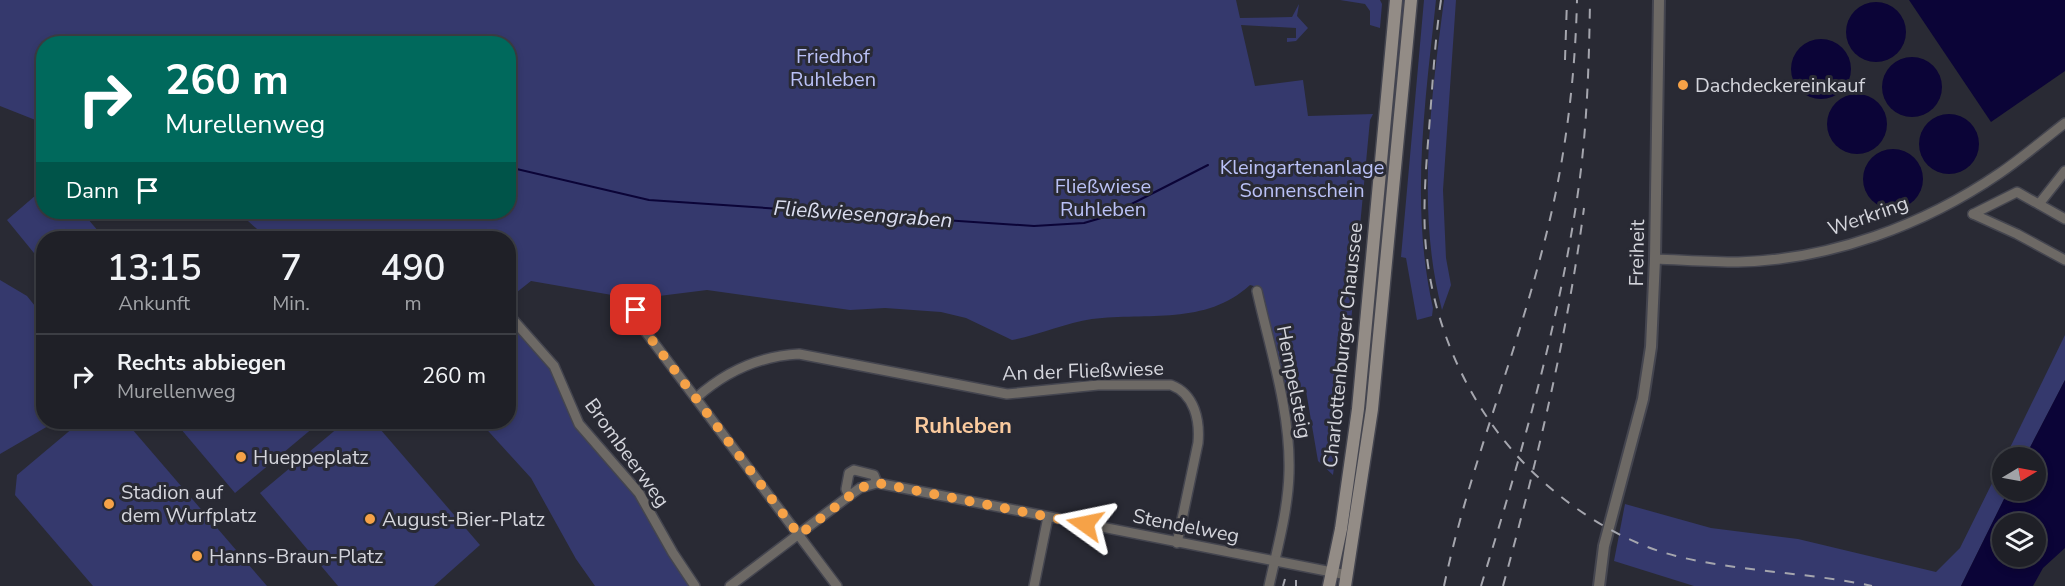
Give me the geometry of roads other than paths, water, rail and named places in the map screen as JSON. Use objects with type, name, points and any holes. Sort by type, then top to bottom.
[{"type":"main road","name":"Charlottenburger Chaussee","points":[[1330,580],[1358,409],[1396,0]]},
{"type":"main road","name":"Charlottenburger Chaussee","points":[[1346,581],[1372,409],[1411,0]]},
{"type":"street","name":"Freiheit","points":[[1599,586],[1604,546],[1632,444],[1648,372],[1653,324],[1659,0]]},
{"type":"street","name":"Werkring","points":[[1655,259],[1738,261],[1769,259],[1826,250],[1874,236],[1931,213],[1980,186],[2065,123]]},
{"type":"street","points":[[2039,204],[2065,171]]},
{"type":"street","points":[[2065,219],[2017,192],[1973,214],[2065,260]]},
{"type":"street","name":"Hempelsteig","points":[[1257,291],[1288,439],[1288,490],[1269,586]]},
{"type":"street","points":[[636,310],[639,323],[837,586]]},
{"type":"street","name":"Brombeerweg","points":[[516,323],[554,366],[579,424],[639,493],[672,553],[695,586]]},
{"type":"street","name":"An der Fließwiese","points":[[696,398],[742,366],[768,358],[800,354],[1008,394],[1098,385],[1171,385],[1181,391],[1191,402],[1199,427],[1198,444],[1177,543]]},
{"type":"street","name":"Stendelweg","points":[[849,496],[846,489],[849,473],[854,470],[874,474],[877,483],[1274,563],[1330,580],[1346,581]]},
{"type":"street","points":[[730,586],[860,488],[877,483]]},
{"type":"street","points":[[1034,586],[1048,517]]},
{"type":"waterway","name":"Fließwiesengraben","points":[[516,169],[649,200],[1034,226],[1084,223],[1108,216],[1208,165]]},
{"type":"railway","points":[[1441,0],[1434,58],[1425,190],[1425,235],[1429,269],[1446,336],[1475,398],[1494,427],[1515,453],[1554,491],[1586,515],[1638,543],[1676,556],[1700,561],[1872,586]]},
{"type":"railway","points":[[1565,60],[1567,0]]},
{"type":"railway","points":[[1444,586],[1465,501],[1518,335],[1550,220],[1571,95],[1577,0]]},
{"type":"railway","points":[[1481,586],[1536,394],[1569,248],[1585,124],[1590,0]]},
{"type":"railway","points":[[1503,586],[1550,398],[1569,304],[1584,208]]},
{"type":"railway","points":[[1283,586],[1285,579]]},
{"type":"railway","points":[[1296,580],[1296,586]]},
{"type":"place","name":"Dachdeckereinkauf","points":[[1683,85]]},
{"type":"place","name":"Hueppeplatz","points":[[241,457]]},
{"type":"place","name":"Stadion auf dem Wurfplatz","points":[[109,504]]},
{"type":"place","name":"August-Bier-Platz","points":[[370,519]]},
{"type":"place","name":"Hanns-Braun-Platz","points":[[197,556]]},
{"type":"district","name":"Ruhleben","points":[[963,426]]},
{"type":"park label","name":"Friedhof Ruhleben","points":[[833,68]]},
{"type":"park label","name":"Kleingartenanlage Sonnenschein","points":[[1302,178]]},
{"type":"park label","name":"Fließwiese Ruhleben","points":[[1103,198]]}]
